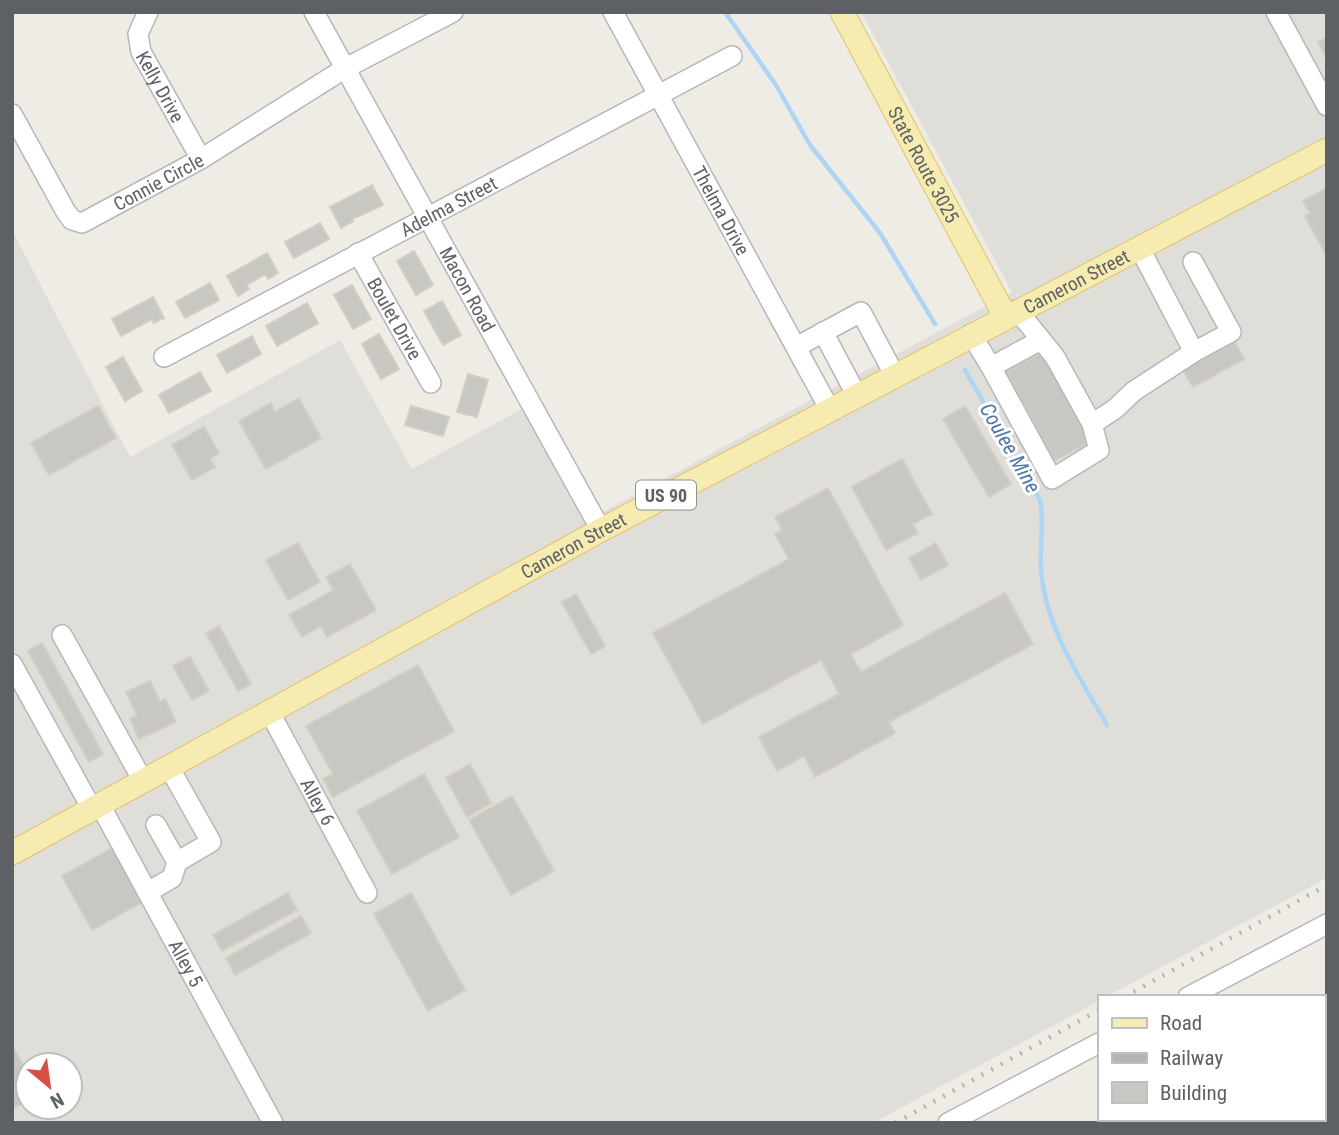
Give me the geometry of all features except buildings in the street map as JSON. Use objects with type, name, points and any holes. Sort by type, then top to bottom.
[{"type":"main road","name":"State Route 3025","points":[[842,12],[1011,313]]},
{"type":"main road","name":"Cameron Street","points":[[12,853],[829,408],[1327,150]]},
{"type":"street","name":"Kelly Drive","points":[[148,12],[138,33],[141,52],[201,159]]},
{"type":"street","name":"Macon Road","points":[[314,12],[601,530]]},
{"type":"street","name":"Connie Circle","points":[[12,114],[66,212],[78,223],[94,219],[201,159],[344,69],[453,12]]},
{"type":"street","name":"Thelma Drive","points":[[613,12],[829,408]]},
{"type":"street","points":[[1276,12],[1327,106]]},
{"type":"street","name":"Adelma Street","points":[[164,357],[732,56]]},
{"type":"street","points":[[1139,247],[1194,352]]},
{"type":"street","name":"Boulet Drive","points":[[358,253],[431,383]]},
{"type":"street","points":[[1092,424],[1115,409],[1133,391],[1231,332],[1193,262]]},
{"type":"street","points":[[796,346],[861,312],[894,374]]},
{"type":"street","points":[[971,334],[1052,479],[1099,450],[1092,424],[1055,358],[1041,340],[1011,313]]},
{"type":"street","points":[[823,332],[856,394]]},
{"type":"street","points":[[991,367],[1041,340]]},
{"type":"street","points":[[62,635],[143,781]]},
{"type":"street","name":"Alley 5","points":[[12,664],[148,892],[274,1123]]},
{"type":"street","name":"Alley 6","points":[[269,711],[367,893]]},
{"type":"street","points":[[148,892],[172,878],[177,862],[211,842],[169,768]]},
{"type":"street","points":[[156,824],[177,862]]},
{"type":"street","points":[[1192,995],[1327,924]]},
{"type":"street","points":[[948,1123],[1098,1044]]},
{"type":"shaded area","points":[[861,12],[1327,12],[1327,878],[1110,995],[1098,995],[1098,1002],[873,1123],[12,1123],[12,230],[130,457],[340,340],[412,469],[522,409],[584,522],[1012,292]]},
{"type":"waterway","name":"Coulee Mine","points":[[725,12],[776,85],[810,145],[880,233],[935,324]]},
{"type":"waterway","name":"Coulee Mine","points":[[965,370],[1040,500],[1041,571],[1049,612],[1065,651],[1107,725]]},
{"type":"railway","points":[[1128,995],[1327,885]]},
{"type":"railway","points":[[895,1123],[1098,1011]]}]
